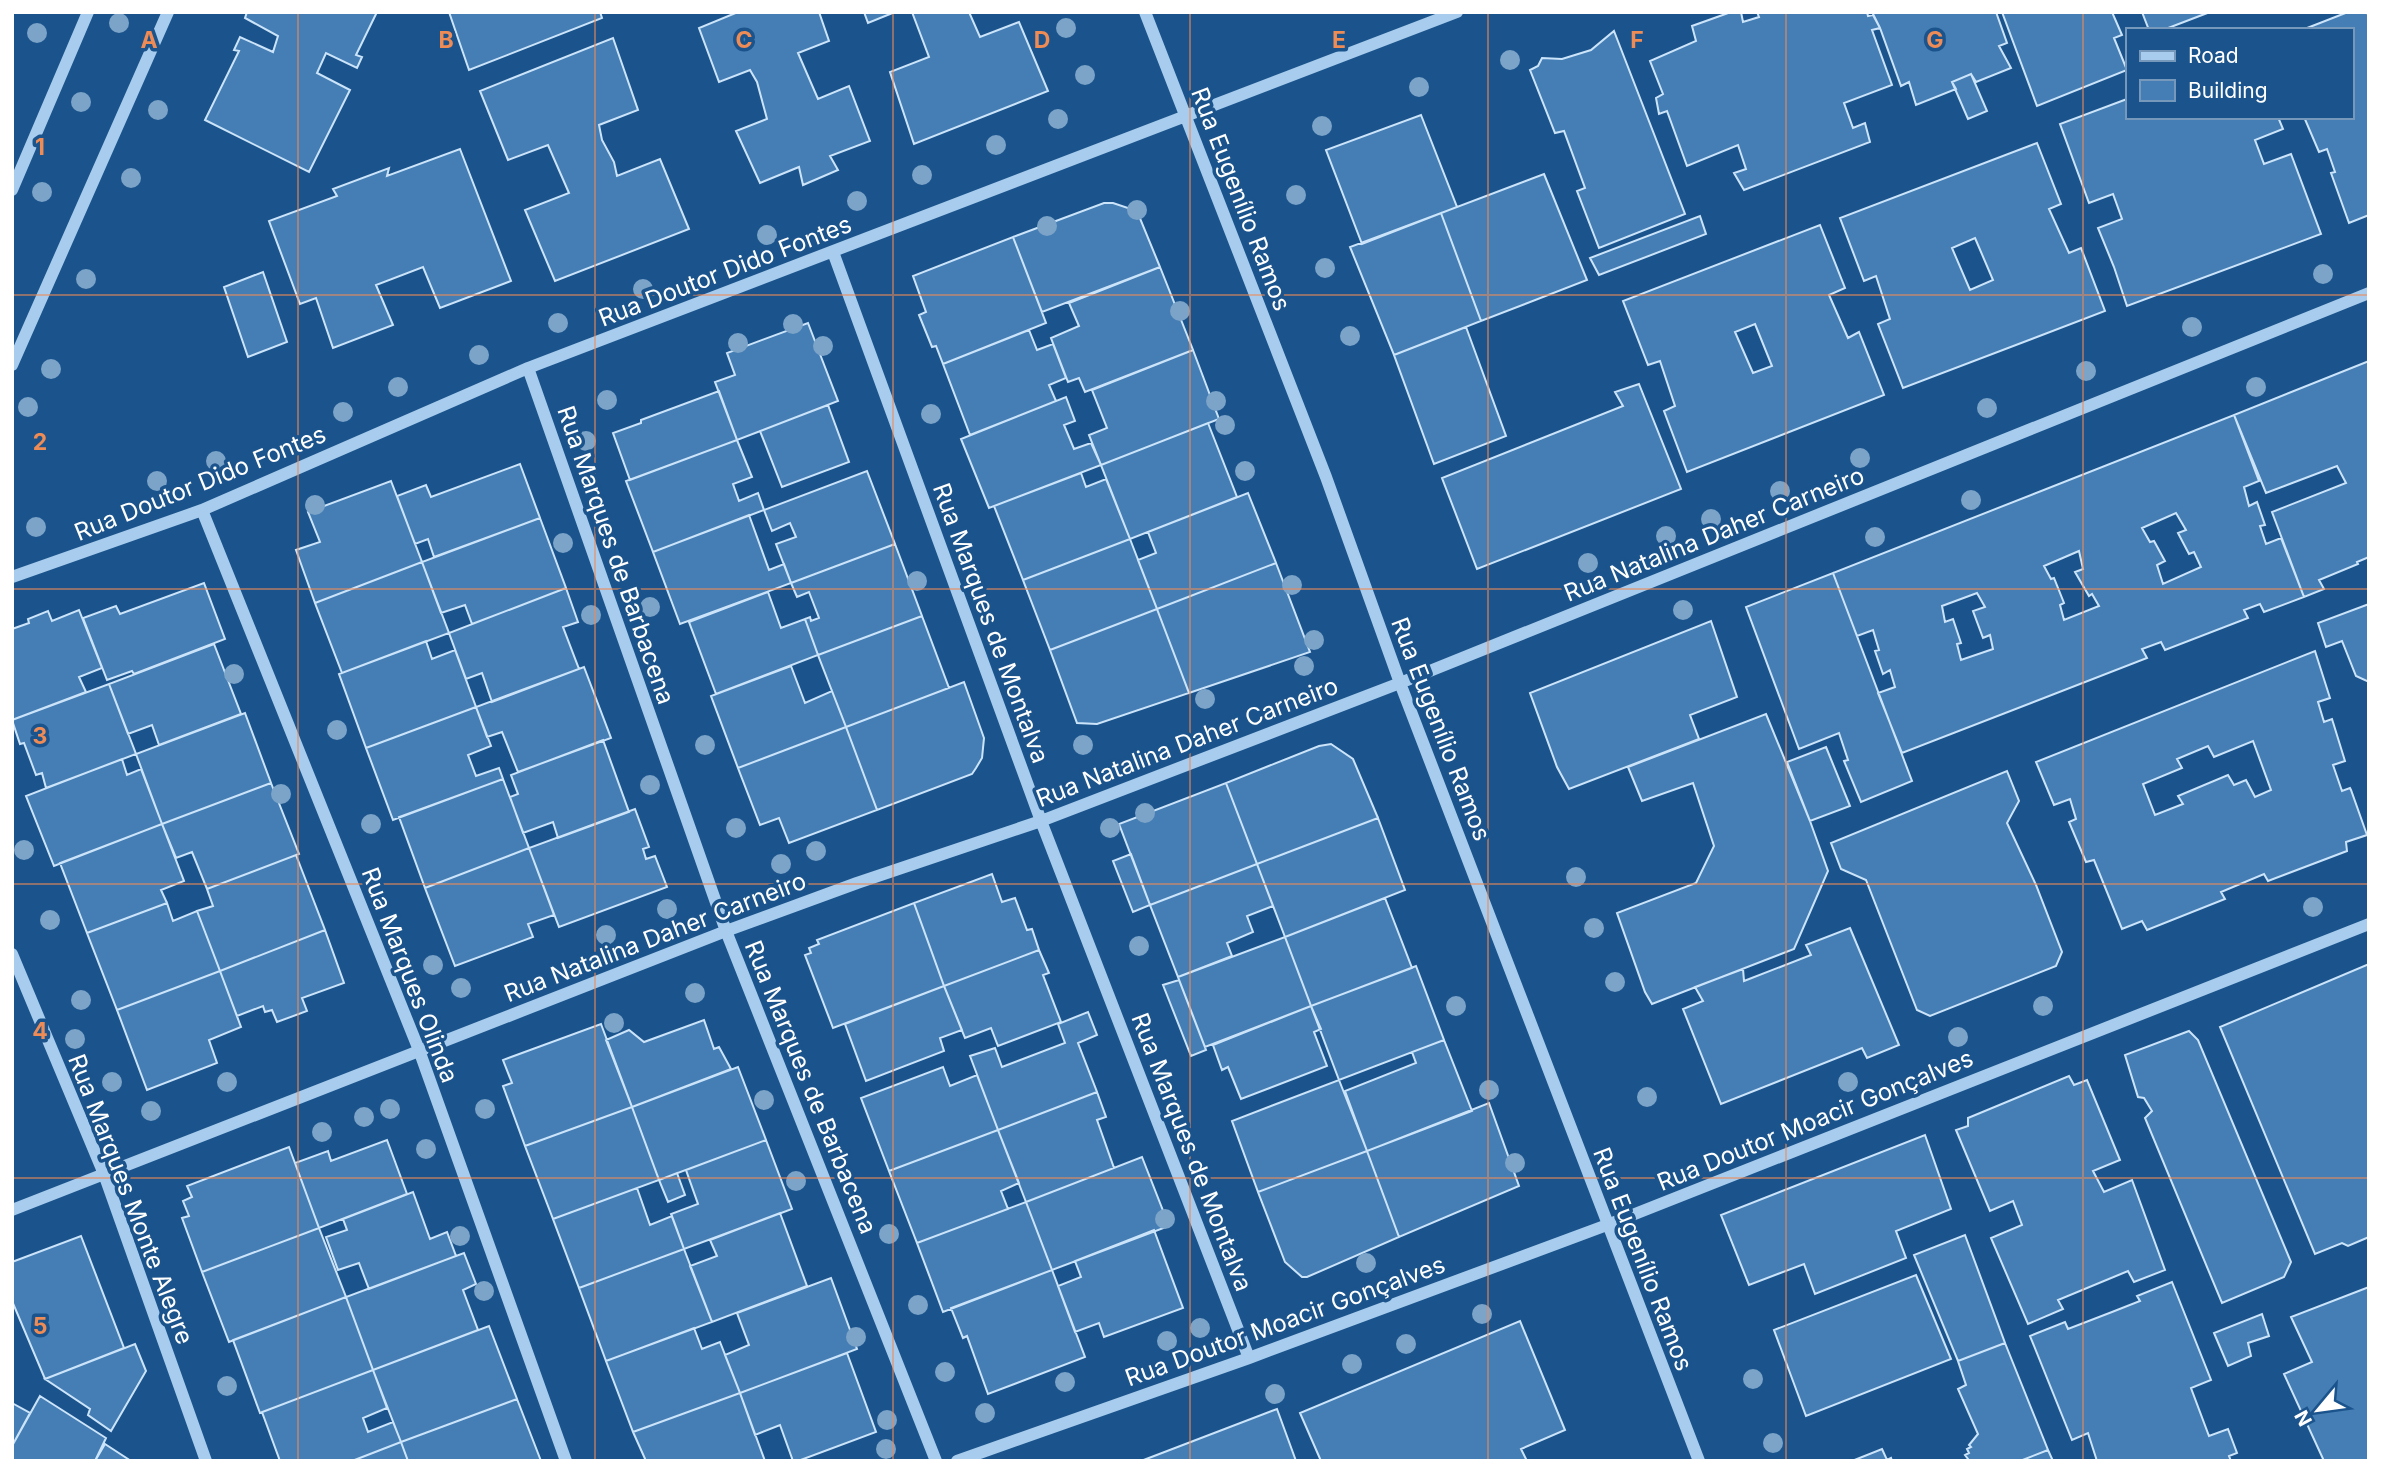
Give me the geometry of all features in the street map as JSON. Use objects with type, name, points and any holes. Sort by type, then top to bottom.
[{"type":"street","points":[[12,190],[88,12]]},
{"type":"street","points":[[12,365],[168,12]]},
{"type":"street","name":"Rua Eugenílio Ramos","points":[[1145,12],[1326,477],[1400,683],[1699,1461]]},
{"type":"street","name":"Rua Doutor Dido Fontes","points":[[12,577],[202,510],[528,368],[1457,12]]},
{"type":"street","name":"Rua Marques de Montalva","points":[[833,252],[1041,821],[1249,1359]]},
{"type":"street","name":"Rua Natalina Daher Carneiro","points":[[12,1210],[726,931],[857,883],[1041,821],[1400,683],[2369,293]]},
{"type":"street","name":"Rua Marques de Barbacena","points":[[528,368],[726,931],[936,1461]]},
{"type":"street","name":"Rua Marques Olinda","points":[[202,510],[419,1050],[566,1461]]},
{"type":"street","name":"Rua Doutor Moacir Gonçalves","points":[[957,1461],[1249,1359],[1607,1225],[2369,924]]},
{"type":"street","name":"Rua Marques Monte Alegre","points":[[12,954],[104,1174],[206,1461]]},
{"type":"building","points":[[247,12],[377,12],[356,55],[362,57],[357,68],[326,53],[317,73],[350,90],[309,172],[205,120],[239,51],[234,50],[240,37],[273,52],[278,36],[245,18]]},
{"type":"building","points":[[449,12],[600,12],[602,18],[469,70]]},
{"type":"building","points":[[738,12],[819,12],[829,41],[798,53],[818,99],[849,86],[870,141],[830,156],[838,170],[803,185],[799,167],[760,183],[736,131],[767,119],[757,82],[750,70],[719,82],[699,28]]},
{"type":"building","points":[[864,12],[895,12],[868,23]]},
{"type":"building","points":[[912,12],[969,12],[980,37],[1019,22],[1048,91],[914,144],[890,72],[929,57]]},
{"type":"building","points":[[1731,12],[1741,12],[1743,22],[1759,17],[1757,12],[1867,12],[1868,16],[1873,15],[1880,28],[1872,30],[1892,85],[1844,103],[1853,128],[1865,123],[1870,142],[1744,190],[1734,173],[1746,169],[1738,145],[1687,166],[1667,111],[1659,114],[1656,98],[1663,94],[1650,61],[1696,41],[1692,26]]},
{"type":"building","points":[[1872,12],[1996,12],[2007,43],[1999,46],[2011,68],[1976,82],[1971,74],[1952,82],[1956,89],[1916,105],[1909,82],[1901,86]]},
{"type":"building","points":[[2002,12],[2112,12],[2122,35],[2114,38],[2126,70],[2037,106]]},
{"type":"building","points":[[2142,12],[2210,12],[2168,28],[2148,28]]},
{"type":"building","points":[[2348,12],[2367,12],[2369,18],[2369,215],[2349,223],[2331,173],[2335,172],[2327,149],[2319,152],[2305,119],[2353,119],[2353,28],[2307,28]]},
{"type":"building","points":[[1614,31],[1685,214],[1599,248],[1577,191],[1585,188],[1564,131],[1555,133],[1530,70],[1538,66],[1542,58],[1562,59],[1591,50]]},
{"type":"building","points":[[613,38],[638,110],[599,125],[602,140],[614,162],[617,176],[660,159],[689,229],[555,281],[525,210],[569,193],[548,145],[508,160],[480,91]]},
{"type":"building","points":[[1971,74],[1987,111],[1968,119],[1952,82]]},
{"type":"building","points":[[2126,99],[2126,119],[2279,119],[2283,129],[2255,140],[2264,164],[2291,154],[2321,234],[2127,306],[2098,228],[2122,219],[2113,194],[2089,203],[2060,124]]},
{"type":"building","points":[[1421,115],[1457,207],[1362,244],[1326,150]]},
{"type":"building","points":[[2037,143],[2061,204],[2049,209],[2069,253],[2081,248],[2105,311],[1903,388],[1878,324],[1890,319],[1876,276],[1864,281],[1840,218]],"holes":[[[1975,238],[1993,280],[1970,290],[1952,248]]]},
{"type":"building","points":[[460,149],[511,281],[440,308],[423,267],[376,285],[393,325],[333,348],[316,298],[300,304],[269,221],[337,196],[333,189],[389,168],[387,176]]},
{"type":"building","points":[[1544,174],[1587,280],[1481,321],[1441,213]]},
{"type":"building","points":[[1104,203],[1113,203],[1137,211],[1160,267],[1042,312],[1013,237]]},
{"type":"building","points":[[1441,213],[1481,321],[1394,355],[1350,247]]},
{"type":"building","points":[[1700,216],[1706,234],[1599,275],[1590,258]]},
{"type":"building","points":[[1820,225],[1845,288],[1829,295],[1848,338],[1859,332],[1884,395],[1687,472],[1664,411],[1675,406],[1660,361],[1648,365],[1623,301]],"holes":[[[1755,324],[1772,366],[1753,373],[1735,332]]]},
{"type":"building","points":[[1013,237],[1046,323],[943,364],[936,346],[932,347],[919,315],[926,312],[913,276]]},
{"type":"building","points":[[1160,267],[1193,350],[1085,392],[1079,378],[1068,382],[1051,338],[1079,326],[1069,303]]},
{"type":"building","points":[[263,272],[287,342],[248,357],[224,287]]},
{"type":"building","points":[[808,323],[838,401],[737,440],[715,382],[735,375],[727,353]]},
{"type":"building","points":[[1466,327],[1506,436],[1434,464],[1394,355]]},
{"type":"building","points":[[1029,330],[1037,350],[1053,344],[1066,378],[1049,385],[1056,401],[970,435],[943,364]]},
{"type":"building","points":[[1193,350],[1219,419],[1101,465],[1089,435],[1107,428],[1092,390]]},
{"type":"building","points":[[2369,361],[2369,557],[2319,580],[2324,589],[2304,597],[2272,512],[2346,483],[2337,466],[2266,493],[2234,415]]},
{"type":"building","points":[[1639,384],[1681,489],[1477,569],[1442,478],[1623,406],[1615,392]]},
{"type":"building","points":[[719,391],[737,440],[630,480],[613,433]]},
{"type":"building","points":[[1066,397],[1075,421],[1064,425],[1074,449],[1091,443],[1101,465],[989,508],[961,439]]},
{"type":"building","points":[[828,405],[849,462],[782,487],[760,431]]},
{"type":"building","points":[[2234,415],[2259,481],[2244,487],[2249,506],[2257,502],[2265,525],[2260,526],[2266,544],[2281,538],[2304,597],[2264,612],[2260,604],[2244,610],[2248,618],[2165,650],[2161,642],[2142,649],[2147,658],[1902,753],[1878,693],[1895,687],[1890,670],[1883,674],[1875,651],[1879,650],[1873,630],[1857,636],[1833,573]],"holes":[[[2176,513],[2186,530],[2178,533],[2189,554],[2194,552],[2201,567],[2163,584],[2157,565],[2165,561],[2154,541],[2150,542],[2142,528]],[[2079,551],[2083,569],[2075,572],[2089,596],[2092,594],[2099,606],[2064,620],[2060,605],[2064,603],[2054,578],[2051,579],[2044,566]],[[1977,593],[1985,607],[1973,611],[1983,638],[1990,635],[1993,649],[1961,660],[1957,644],[1961,643],[1953,619],[1945,622],[1942,606]]]},
{"type":"building","points":[[1208,423],[1237,497],[1130,539],[1101,465]]},
{"type":"building","points":[[737,440],[752,477],[733,484],[739,501],[758,493],[764,510],[653,552],[626,481]]},
{"type":"building","points":[[520,464],[540,518],[434,557],[428,539],[415,544],[397,496],[426,485],[431,497]]},
{"type":"building","points":[[867,471],[895,544],[791,583],[776,544],[796,537],[790,523],[772,531],[764,510]]},
{"type":"building","points":[[1081,473],[1086,487],[1106,479],[1130,539],[1023,580],[994,506]]},
{"type":"building","points":[[391,481],[422,562],[315,603],[296,550],[320,542],[308,512]]},
{"type":"building","points":[[1248,493],[1276,563],[1157,609],[1138,560],[1156,553],[1148,532]]},
{"type":"building","points":[[749,515],[769,570],[784,564],[791,583],[680,624],[653,552]]},
{"type":"building","points":[[540,518],[566,588],[472,624],[465,605],[441,613],[422,562]]},
{"type":"building","points":[[1130,539],[1157,609],[1050,650],[1023,580]]},
{"type":"building","points":[[895,544],[922,616],[818,655],[805,619],[810,617],[811,621],[819,618],[809,592],[797,597],[791,583]]},
{"type":"building","points":[[422,562],[449,633],[342,673],[315,603]]},
{"type":"building","points":[[1276,563],[1310,652],[1189,693],[1157,609]]},
{"type":"building","points":[[1833,573],[1912,781],[1861,802],[1844,761],[1848,760],[1839,733],[1799,749],[1746,607]]},
{"type":"building","points":[[204,583],[225,639],[134,674],[132,671],[107,680],[83,618],[116,606],[120,614]]},
{"type":"building","points":[[566,588],[578,622],[563,627],[579,669],[492,702],[482,673],[466,679],[449,633]]},
{"type":"building","points":[[768,592],[781,628],[805,619],[818,655],[716,694],[689,622]]},
{"type":"building","points":[[2369,604],[2369,682],[2356,676],[2342,641],[2326,647],[2318,623]]},
{"type":"building","points":[[1157,609],[1189,693],[1097,724],[1077,723],[1050,650]]},
{"type":"building","points":[[79,610],[102,668],[79,677],[86,692],[12,720],[12,629],[29,623],[28,619],[48,611],[52,621]]},
{"type":"building","points":[[922,616],[949,688],[846,727],[818,655]]},
{"type":"building","points":[[1711,621],[1737,697],[1690,715],[1699,739],[1569,789],[1557,767],[1530,693]]},
{"type":"building","points":[[426,641],[432,659],[455,650],[476,707],[366,748],[339,674]]},
{"type":"building","points":[[214,644],[241,714],[159,745],[152,725],[128,734],[109,684]]},
{"type":"building","points":[[2315,651],[2330,698],[2318,702],[2324,722],[2332,719],[2345,761],[2333,765],[2342,791],[2351,790],[2367,835],[2346,842],[2347,851],[2268,881],[2264,874],[2221,892],[2225,899],[2147,930],[2142,921],[2122,929],[2094,860],[2086,862],[2069,822],[2076,819],[2070,799],[2054,805],[2036,762]],"holes":[[[2253,741],[2271,790],[2255,797],[2246,780],[2234,785],[2228,775],[2178,796],[2183,804],[2155,815],[2143,784],[2182,768],[2177,759],[2208,746],[2214,757]]]},
{"type":"building","points":[[791,666],[805,703],[832,691],[846,727],[738,768],[711,696]]},
{"type":"building","points":[[584,667],[611,738],[518,772],[502,732],[487,737],[476,707]]},
{"type":"building","points":[[964,682],[984,738],[982,758],[972,774],[877,810],[846,727]]},
{"type":"building","points":[[109,684],[136,754],[46,788],[42,773],[36,775],[24,743],[20,744],[12,720]]},
{"type":"building","points":[[476,707],[491,746],[468,755],[476,776],[499,768],[503,779],[393,820],[366,748]]},
{"type":"building","points":[[245,713],[271,783],[162,824],[136,754]]},
{"type":"building","points":[[1766,714],[1828,871],[1794,949],[1652,1004],[1645,992],[1617,913],[1696,883],[1714,846],[1693,783],[1642,801],[1628,767]]},
{"type":"building","points":[[846,727],[877,810],[789,843],[779,818],[760,825],[738,768]]},
{"type":"building","points":[[603,740],[629,812],[558,838],[553,822],[523,833],[510,797],[518,794],[511,775]]},
{"type":"building","points":[[1331,744],[1353,759],[1378,818],[1257,864],[1226,783],[1319,746]]},
{"type":"building","points":[[1826,747],[1850,806],[1810,821],[1787,762]]},
{"type":"building","points":[[122,759],[127,775],[141,769],[162,824],[54,866],[26,796]]},
{"type":"building","points":[[2007,771],[2019,801],[2007,823],[2036,885],[2062,952],[2056,966],[1930,1016],[1917,1010],[1866,880],[1841,869],[1831,843]]},
{"type":"building","points":[[503,779],[529,848],[425,888],[399,817]]},
{"type":"building","points":[[271,783],[299,854],[207,889],[192,852],[176,858],[162,824]]},
{"type":"building","points":[[1226,783],[1257,864],[1150,905],[1119,824]]},
{"type":"building","points":[[635,809],[649,847],[643,849],[646,859],[655,856],[667,887],[559,927],[529,848]]},
{"type":"building","points":[[1378,818],[1405,890],[1285,937],[1257,864]]},
{"type":"building","points":[[162,824],[184,881],[161,890],[167,903],[87,933],[60,863]]},
{"type":"building","points":[[529,848],[554,915],[528,924],[533,937],[455,966],[425,888]]},
{"type":"building","points":[[1131,854],[1150,905],[1133,912],[1113,861]]},
{"type":"building","points":[[296,855],[325,930],[220,971],[197,911],[213,906],[207,889]]},
{"type":"building","points":[[1257,864],[1273,906],[1247,916],[1253,932],[1227,943],[1232,956],[1178,977],[1150,905]]},
{"type":"building","points":[[992,874],[1002,902],[1015,898],[1027,930],[1032,929],[1039,950],[944,986],[914,903]]},
{"type":"building","points":[[1385,898],[1412,968],[1311,1006],[1285,937]]},
{"type":"building","points":[[167,903],[173,921],[197,911],[220,971],[117,1010],[87,933]]},
{"type":"building","points":[[914,903],[944,986],[833,1028],[805,955],[811,953],[809,948],[819,944],[817,940]]},
{"type":"building","points":[[1850,928],[1899,1045],[1867,1058],[1862,1048],[1721,1104],[1683,1009],[1703,1001],[1695,987],[1743,969],[1744,981],[1811,955],[1806,945]]},
{"type":"building","points":[[325,930],[344,983],[302,998],[307,1011],[277,1022],[272,1010],[265,1012],[263,1006],[237,1016],[220,971]]},
{"type":"building","points":[[1285,937],[1311,1006],[1205,1047],[1178,977]]},
{"type":"building","points":[[1039,950],[1049,973],[1043,975],[1061,1022],[998,1046],[991,1028],[965,1038],[944,986]]},
{"type":"building","points":[[2369,964],[2369,1237],[2348,1246],[2342,1243],[2315,1254],[2220,1027]]},
{"type":"building","points":[[1416,966],[1444,1040],[1339,1080],[1311,1006]]},
{"type":"building","points":[[220,971],[241,1027],[209,1040],[217,1063],[147,1090],[117,1010]]},
{"type":"building","points":[[1179,980],[1206,1050],[1191,1056],[1163,985]]},
{"type":"building","points":[[944,986],[962,1030],[940,1038],[944,1051],[866,1081],[845,1024]]},
{"type":"building","points":[[1311,1006],[1321,1029],[1314,1032],[1327,1066],[1241,1099],[1228,1067],[1222,1070],[1213,1045]]},
{"type":"building","points":[[1088,1012],[1097,1035],[1078,1043],[1097,1092],[998,1130],[970,1056],[995,1048],[1002,1067],[1065,1043],[1058,1024]]},
{"type":"building","points":[[704,1020],[714,1049],[719,1047],[731,1069],[632,1107],[606,1040],[629,1030],[644,1042]]},
{"type":"building","points":[[601,1024],[632,1107],[525,1146],[503,1086],[512,1083],[503,1060]]},
{"type":"building","points":[[2189,1031],[2198,1040],[2291,1262],[2284,1277],[2222,1303],[2145,1118],[2152,1111],[2144,1098],[2138,1097],[2125,1055]]},
{"type":"building","points":[[1444,1040],[1472,1111],[1367,1151],[1345,1091],[1416,1063],[1412,1052]]},
{"type":"building","points":[[738,1067],[766,1140],[659,1180],[632,1107]]},
{"type":"building","points":[[943,1067],[950,1086],[977,1075],[998,1130],[889,1171],[861,1098]]},
{"type":"building","points":[[2069,1076],[2074,1085],[2087,1080],[2120,1160],[2093,1171],[2104,1192],[2132,1180],[2165,1270],[2134,1282],[2128,1271],[2058,1300],[2063,1309],[2028,1324],[1991,1238],[2022,1225],[2013,1201],[1990,1211],[1956,1130],[1968,1126],[1968,1118]]},
{"type":"building","points":[[1339,1080],[1367,1151],[1258,1192],[1232,1121]]},
{"type":"building","points":[[1097,1092],[1106,1117],[1097,1120],[1114,1168],[1026,1202],[998,1130]]},
{"type":"building","points":[[1489,1103],[1519,1186],[1399,1237],[1367,1151]]},
{"type":"building","points":[[632,1107],[659,1180],[553,1219],[525,1146]]},
{"type":"building","points":[[998,1130],[1019,1183],[1001,1191],[1008,1209],[917,1243],[889,1171]]},
{"type":"building","points":[[1925,1135],[1951,1209],[1896,1231],[1906,1258],[1815,1294],[1804,1264],[1749,1285],[1721,1215]]},
{"type":"building","points":[[387,1140],[407,1194],[319,1228],[295,1163],[328,1151],[331,1161]]},
{"type":"building","points":[[766,1140],[792,1209],[684,1249],[671,1214],[698,1204],[686,1170]]},
{"type":"building","points":[[289,1147],[319,1228],[202,1272],[182,1218],[189,1216],[183,1201],[192,1197],[187,1186]]},
{"type":"building","points":[[1367,1151],[1399,1237],[1302,1277],[1285,1262],[1258,1192]]},
{"type":"building","points":[[1142,1157],[1169,1226],[1052,1270],[1026,1202]]},
{"type":"building","points":[[677,1173],[685,1195],[668,1202],[659,1180]]},
{"type":"building","points":[[637,1188],[650,1225],[672,1216],[684,1249],[579,1288],[553,1219]]},
{"type":"building","points":[[413,1192],[430,1239],[447,1232],[456,1256],[369,1289],[359,1263],[338,1270],[326,1237],[347,1230],[343,1219]]},
{"type":"building","points":[[1026,1202],[1052,1270],[943,1312],[917,1243]]},
{"type":"building","points":[[780,1213],[807,1286],[712,1322],[690,1266],[717,1256],[710,1240]]},
{"type":"building","points":[[319,1228],[346,1297],[229,1342],[202,1272]]},
{"type":"building","points":[[1154,1230],[1183,1308],[1104,1337],[1099,1323],[1075,1332],[1058,1286],[1081,1277],[1075,1261]]},
{"type":"building","points":[[1965,1235],[2005,1343],[1958,1361],[1914,1255]]},
{"type":"building","points":[[81,1236],[124,1348],[45,1379],[12,1301],[12,1262]]},
{"type":"building","points":[[684,1249],[712,1322],[606,1361],[579,1288]]},
{"type":"building","points":[[464,1253],[476,1284],[463,1290],[478,1330],[373,1370],[346,1297]]},
{"type":"building","points":[[1052,1270],[1085,1357],[988,1394],[967,1336],[963,1338],[951,1308]]},
{"type":"building","points":[[1916,1275],[1951,1359],[1806,1416],[1774,1330]]},
{"type":"building","points":[[831,1278],[857,1349],[740,1393],[725,1355],[749,1345],[737,1313]]},
{"type":"building","points":[[2172,1282],[2211,1380],[2191,1388],[2209,1436],[2228,1429],[2237,1453],[2229,1456],[2231,1461],[2097,1461],[2088,1433],[2072,1440],[2030,1336],[2065,1322],[2068,1329],[2140,1301],[2137,1296]]},
{"type":"building","points":[[2369,1287],[2369,1461],[2324,1461],[2284,1374],[2312,1362],[2291,1317]]},
{"type":"building","points":[[346,1297],[373,1370],[260,1413],[233,1340]]},
{"type":"building","points":[[2262,1314],[2269,1336],[2248,1343],[2251,1356],[2228,1366],[2214,1333]]},
{"type":"building","points":[[1520,1321],[1565,1430],[1521,1449],[1527,1461],[1321,1461],[1300,1413]]},
{"type":"building","points":[[489,1326],[517,1399],[401,1442],[373,1370]]},
{"type":"building","points":[[694,1328],[702,1349],[720,1342],[740,1393],[633,1432],[606,1361]]},
{"type":"building","points":[[2005,1343],[2048,1450],[2020,1461],[1965,1461],[1968,1459],[1965,1455],[1969,1453],[1967,1449],[1978,1434],[1958,1389],[1966,1385],[1958,1361]]},
{"type":"building","points":[[135,1344],[146,1371],[111,1431],[88,1415],[90,1409],[45,1379]]},
{"type":"building","points":[[847,1353],[876,1432],[798,1461],[793,1461],[780,1425],[755,1435],[740,1393]]},
{"type":"building","points":[[373,1370],[387,1408],[363,1418],[368,1432],[393,1422],[401,1442],[352,1461],[280,1461],[262,1412]]},
{"type":"building","points":[[740,1393],[765,1461],[646,1461],[633,1432]]},
{"type":"building","points":[[40,1396],[106,1438],[95,1461],[12,1461],[12,1446]]},
{"type":"building","points":[[517,1399],[541,1461],[408,1461],[401,1442]]},
{"type":"building","points":[[12,1403],[30,1413],[12,1446]]},
{"type":"building","points":[[1277,1409],[1296,1461],[1141,1461]]},
{"type":"building","points":[[401,1442],[408,1461],[352,1461]]},
{"type":"building","points":[[105,1444],[131,1461],[95,1461]]},
{"type":"building","points":[[1882,1449],[1887,1460],[1891,1458],[1892,1461],[1852,1461]]},
{"type":"building","points":[[2048,1450],[2053,1461],[2020,1461]]}]
